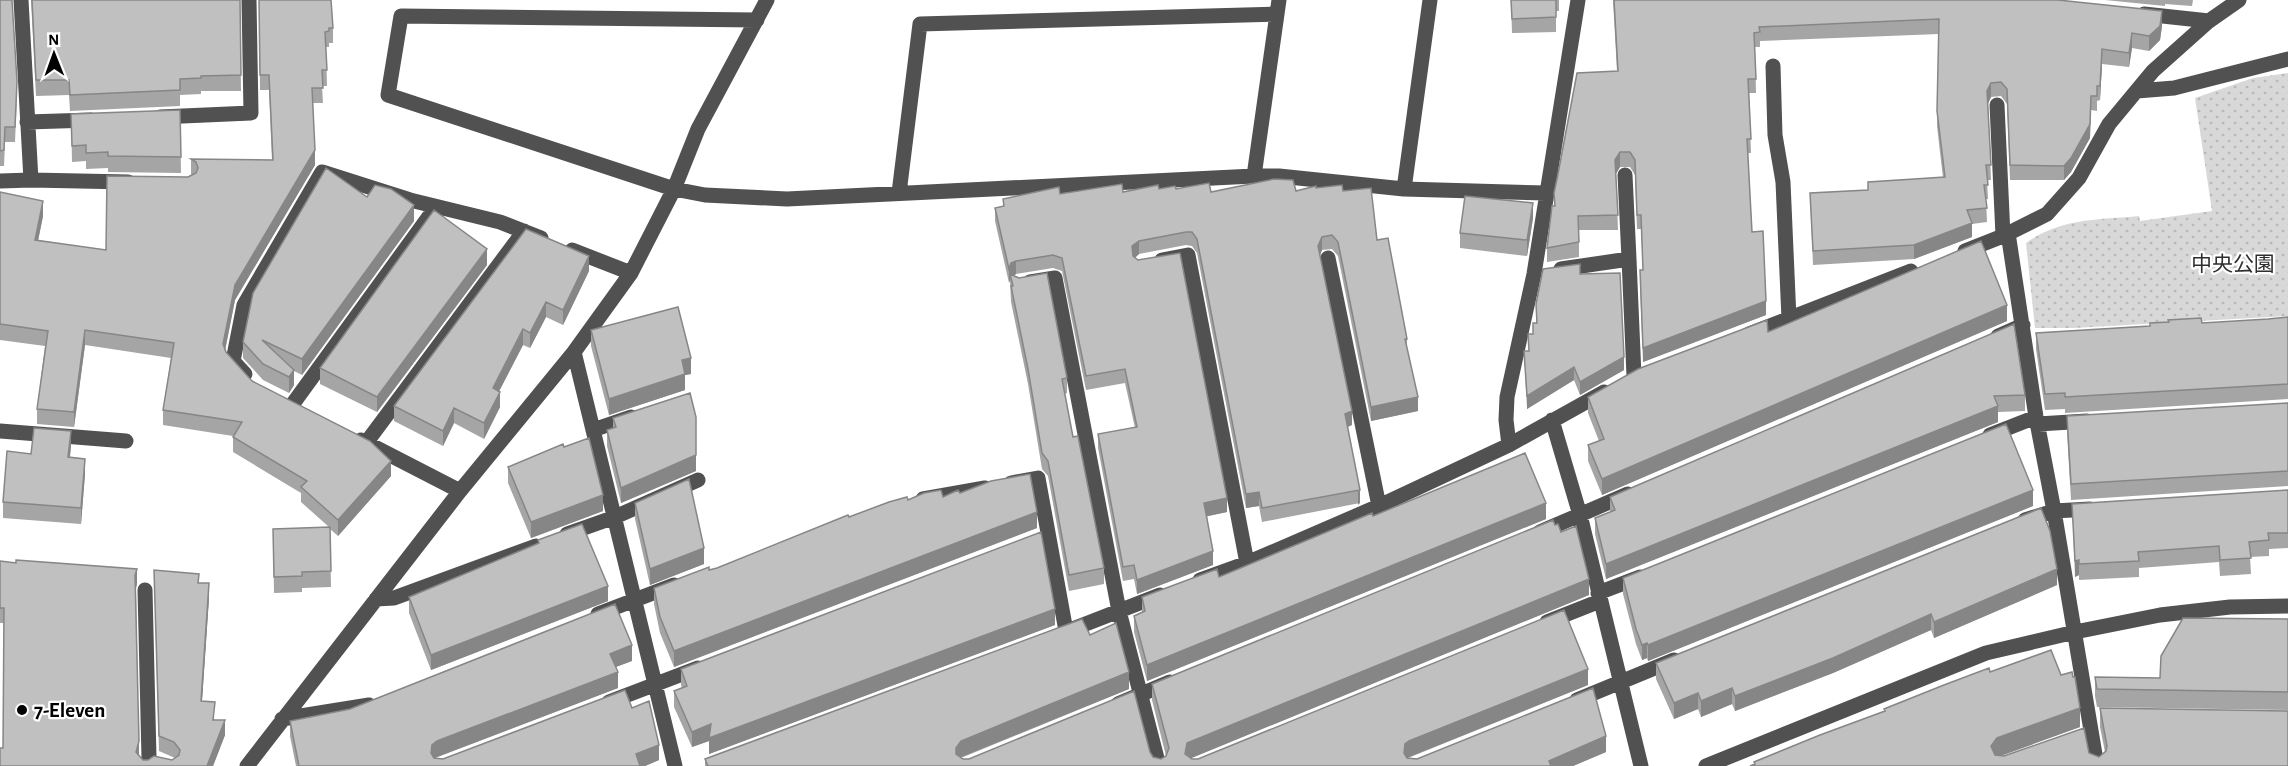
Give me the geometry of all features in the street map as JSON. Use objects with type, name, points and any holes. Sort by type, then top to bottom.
[{"type":"street","points":[[21,0],[31,180]]},
{"type":"street","points":[[145,117],[251,113],[249,0]]},
{"type":"street","points":[[247,766],[460,491],[574,352],[631,273],[674,189],[698,129],[767,0]]},
{"type":"street","points":[[1404,189],[1430,0]]},
{"type":"street","points":[[1509,444],[1506,420],[1507,397],[1534,274],[1578,0]]},
{"type":"street","points":[[1950,256],[2006,234],[2047,214],[2079,178],[2109,124],[2159,65],[2209,21],[2239,0]]},
{"type":"street","points":[[899,193],[920,24],[1278,7],[1254,176]]},
{"type":"street","points":[[2128,12],[2209,21]]},
{"type":"street","points":[[757,20],[401,16],[388,95],[674,189],[705,195],[787,199],[1254,176],[1404,189],[1546,193]]},
{"type":"street","points":[[2137,91],[2174,88],[2288,58]]},
{"type":"street","points":[[1773,66],[1776,135],[1783,182],[1789,319]]},
{"type":"street","points":[[1996,105],[2006,234],[2075,632],[2095,717],[2087,735],[2097,766]]},
{"type":"street","points":[[27,122],[110,119]]},
{"type":"street","points":[[257,388],[232,361],[244,305],[322,172],[436,207],[500,222],[631,273]]},
{"type":"street","points":[[905,503],[1038,478],[1043,536],[1061,633],[1247,563],[1379,506],[1509,444],[1629,379],[1629,259],[1625,175]]},
{"type":"street","points":[[0,181],[143,182]]},
{"type":"street","points":[[275,397],[298,408],[436,207]]},
{"type":"street","points":[[366,443],[524,231]]},
{"type":"street","points":[[1153,262],[1188,255],[1247,563]]},
{"type":"street","points":[[1328,258],[1379,506]]},
{"type":"street","points":[[1534,274],[1629,259]]},
{"type":"street","points":[[1734,339],[1928,265]]},
{"type":"street","points":[[1018,284],[1055,278],[1119,611],[1160,766]]},
{"type":"street","points":[[1979,344],[2023,325]]},
{"type":"street","points":[[574,352],[675,766]]},
{"type":"street","points":[[593,430],[647,412]]},
{"type":"street","points":[[1552,420],[1580,515],[1641,766]]},
{"type":"street","points":[[1981,439],[2037,421],[2098,421]]},
{"type":"street","points":[[0,431],[126,441]]},
{"type":"street","points":[[345,432],[460,491]]},
{"type":"street","points":[[376,599],[394,598],[615,517],[698,480]]},
{"type":"street","points":[[1525,538],[1645,487]]},
{"type":"street","points":[[2006,528],[2039,514],[2101,508]]},
{"type":"street","points":[[1534,627],[1653,572]]},
{"type":"street","points":[[581,621],[692,578]]},
{"type":"street","points":[[145,590],[152,762]]},
{"type":"street","points":[[1706,766],[1986,653],[2160,615],[2230,607],[2288,606]]},
{"type":"street","points":[[1565,705],[1685,656]]},
{"type":"street","points":[[591,709],[710,664]]},
{"type":"street","points":[[1108,707],[1185,676]]},
{"type":"street","points":[[282,719],[364,707],[386,698]]},
{"type":"green space","name":"中央公園","points":[[2288,73],[2288,316],[2074,328],[2035,328],[2026,243],[2053,229],[2080,222],[2139,216],[2140,221],[2212,211],[2195,98],[2253,78]]},
{"type":"building","points":[[0,0],[12,0],[17,81],[15,127],[5,127],[4,150],[0,151]]},
{"type":"building","points":[[32,0],[240,0],[241,75],[180,79],[180,90],[70,95],[69,80],[36,80]]},
{"type":"building","points":[[259,0],[331,0],[333,28],[325,32],[327,70],[322,70],[323,88],[312,88],[315,150],[235,285],[223,344],[226,352],[252,381],[370,441],[391,461],[338,520],[301,487],[307,481],[233,437],[242,422],[163,410],[174,343],[85,330],[74,412],[37,409],[48,331],[0,324],[0,192],[43,201],[35,240],[106,250],[107,176],[188,177],[196,173],[198,168],[196,162],[191,159],[273,160],[269,75],[260,75]]},
{"type":"building","points":[[1511,0],[1556,0],[1556,17],[1512,19]]},
{"type":"building","points":[[1614,0],[2058,0],[2162,11],[2160,26],[2149,36],[2132,33],[2129,53],[2102,49],[2100,86],[2097,86],[2097,96],[2091,96],[2090,124],[2064,166],[2010,165],[2007,89],[2001,82],[1991,83],[1987,91],[1991,165],[1986,165],[1988,185],[1984,185],[1987,208],[1967,210],[1972,223],[1914,245],[1813,251],[1810,193],[1868,190],[1868,182],[1945,177],[1937,111],[1939,19],[1759,27],[1760,32],[1754,33],[1756,79],[1748,79],[1751,139],[1747,139],[1752,232],[1763,231],[1766,301],[1643,348],[1640,270],[1643,270],[1641,215],[1637,215],[1635,160],[1630,152],[1620,152],[1615,160],[1618,215],[1578,216],[1579,242],[1547,248],[1552,206],[1555,206],[1554,193],[1577,73],[1618,71]]},
{"type":"building","points":[[180,110],[181,157],[108,156],[108,152],[86,153],[86,145],[72,146],[71,114]]},
{"type":"building","points":[[326,168],[367,197],[375,185],[391,189],[414,205],[302,359],[262,340],[294,370],[289,377],[263,364],[243,342],[253,293]]},
{"type":"building","points":[[1274,179],[1293,180],[1296,191],[1316,186],[1316,188],[1342,185],[1343,191],[1371,188],[1377,240],[1388,238],[1407,339],[1405,339],[1418,397],[1371,407],[1338,242],[1332,235],[1322,237],[1318,246],[1352,411],[1345,414],[1360,490],[1262,508],[1259,492],[1246,494],[1197,239],[1192,232],[1186,232],[1139,241],[1132,246],[1133,256],[1138,260],[1180,253],[1227,498],[1204,503],[1213,551],[1137,580],[1134,565],[1123,567],[1098,434],[1137,427],[1125,369],[1086,376],[1062,258],[1053,255],[1016,261],[1011,263],[1009,269],[995,208],[1004,206],[1003,199],[1059,187],[1060,194],[1122,184],[1123,192],[1158,185],[1159,189],[1175,186],[1176,189],[1209,183],[1211,192]]},
{"type":"building","points":[[1465,196],[1533,203],[1527,240],[1460,233]]},
{"type":"building","points":[[434,210],[487,249],[377,397],[320,368]]},
{"type":"building","points":[[526,229],[589,256],[563,310],[546,302],[530,333],[523,329],[493,388],[500,392],[484,423],[454,408],[443,431],[394,406]]},
{"type":"building","points":[[1981,241],[2007,305],[1602,479],[1588,445],[1604,439],[1588,397],[1638,369],[1767,320],[1768,332]]},
{"type":"building","points":[[1580,264],[1580,274],[1620,273],[1624,357],[1580,382],[1574,367],[1527,396],[1524,351],[1529,351],[1528,334],[1533,334],[1533,323],[1537,323],[1536,304],[1543,269]]},
{"type":"building","points":[[1047,273],[1067,378],[1062,379],[1073,437],[1078,436],[1104,568],[1069,575],[1048,461],[1042,453],[1010,274],[1019,278]]},
{"type":"building","points":[[678,307],[691,358],[682,360],[685,374],[609,399],[591,330]]},
{"type":"building","points":[[2288,317],[2288,384],[2065,397],[2065,393],[2045,394],[2036,333],[2150,326],[2150,323],[2169,322],[2168,320],[2201,318],[2202,323]]},
{"type":"building","points":[[2014,324],[2025,395],[1994,396],[1998,406],[1606,564],[1595,518],[1615,510],[1610,497]]},
{"type":"building","points":[[690,393],[696,417],[696,455],[621,488],[607,430],[616,427],[613,418]]},
{"type":"building","points":[[2288,403],[2288,471],[2071,484],[2067,416]]},
{"type":"building","points":[[2006,424],[2033,490],[1648,645],[1647,643],[1642,645],[1623,578]]},
{"type":"building","points":[[34,428],[71,431],[68,457],[85,459],[81,508],[3,502],[7,451],[31,454]]},
{"type":"building","points":[[589,438],[603,495],[531,522],[508,467],[563,444],[564,447]]},
{"type":"building","points":[[1525,453],[1546,503],[1147,665],[1134,616],[1145,611],[1142,597],[1217,569],[1219,577],[1372,513],[1373,516]]},
{"type":"building","points":[[1030,474],[1037,512],[674,651],[660,617],[654,588],[709,567],[709,570],[717,568],[848,515],[849,517],[889,502],[907,497],[908,500],[924,493],[941,490],[943,497],[958,490],[960,493],[991,481]]},
{"type":"building","points":[[689,479],[704,548],[650,569],[635,503]]},
{"type":"building","points":[[2288,490],[2288,533],[2268,533],[2269,540],[2249,542],[2251,558],[2220,560],[2219,546],[2138,552],[2139,561],[2079,564],[2079,560],[2075,561],[2072,504]]},
{"type":"building","points":[[2041,508],[2050,531],[2057,569],[1934,622],[1931,614],[1833,658],[1735,696],[1732,688],[1701,701],[1698,693],[1674,703],[1656,663]]},
{"type":"building","points":[[1553,520],[1555,525],[1558,524],[1561,532],[1576,526],[1589,579],[1187,743],[1185,754],[1192,759],[1198,759],[1564,610],[1588,669],[1409,741],[1405,744],[1404,753],[1407,758],[1417,759],[1593,688],[1606,736],[1549,761],[1551,766],[708,766],[705,759],[1082,619],[1090,635],[1116,623],[1129,672],[961,741],[956,748],[956,754],[963,759],[969,759],[1134,691],[1150,752],[1153,757],[1161,759],[1166,756],[1169,748],[1152,684]]},
{"type":"building","points":[[582,524],[608,586],[431,655],[409,597],[539,543],[538,540]]},
{"type":"building","points":[[330,527],[331,571],[302,572],[302,576],[274,577],[273,529]]},
{"type":"building","points":[[1041,532],[1055,609],[709,738],[711,724],[692,732],[674,691],[687,686],[681,669]]},
{"type":"building","points":[[16,560],[137,569],[135,575],[139,741],[136,752],[143,760],[154,756],[172,760],[179,755],[180,750],[174,742],[159,736],[154,570],[199,574],[198,583],[209,583],[201,701],[215,702],[213,720],[225,720],[207,766],[0,766],[0,748],[3,748],[4,608],[0,608],[0,561],[16,563]]},
{"type":"building","points":[[615,604],[632,645],[610,654],[618,672],[437,741],[432,745],[431,753],[434,758],[443,759],[625,690],[632,708],[649,701],[659,745],[636,754],[640,766],[299,766],[290,721],[350,709]]},
{"type":"building","points":[[2183,618],[2288,619],[2288,692],[2097,689],[2095,677],[2160,678],[2161,656]]},
{"type":"building","points":[[2051,650],[2061,675],[2072,672],[2075,677],[2080,708],[1997,738],[1991,746],[1995,755],[2004,756],[2084,728],[2089,753],[2099,757],[2106,751],[2107,746],[2100,708],[2288,711],[2288,766],[1750,766],[1755,764],[1754,762],[1885,711],[1884,709],[1944,685],[1989,668],[1990,672]]},
{"type":"place","name":"7-Eleven","points":[[22,710]]}]
